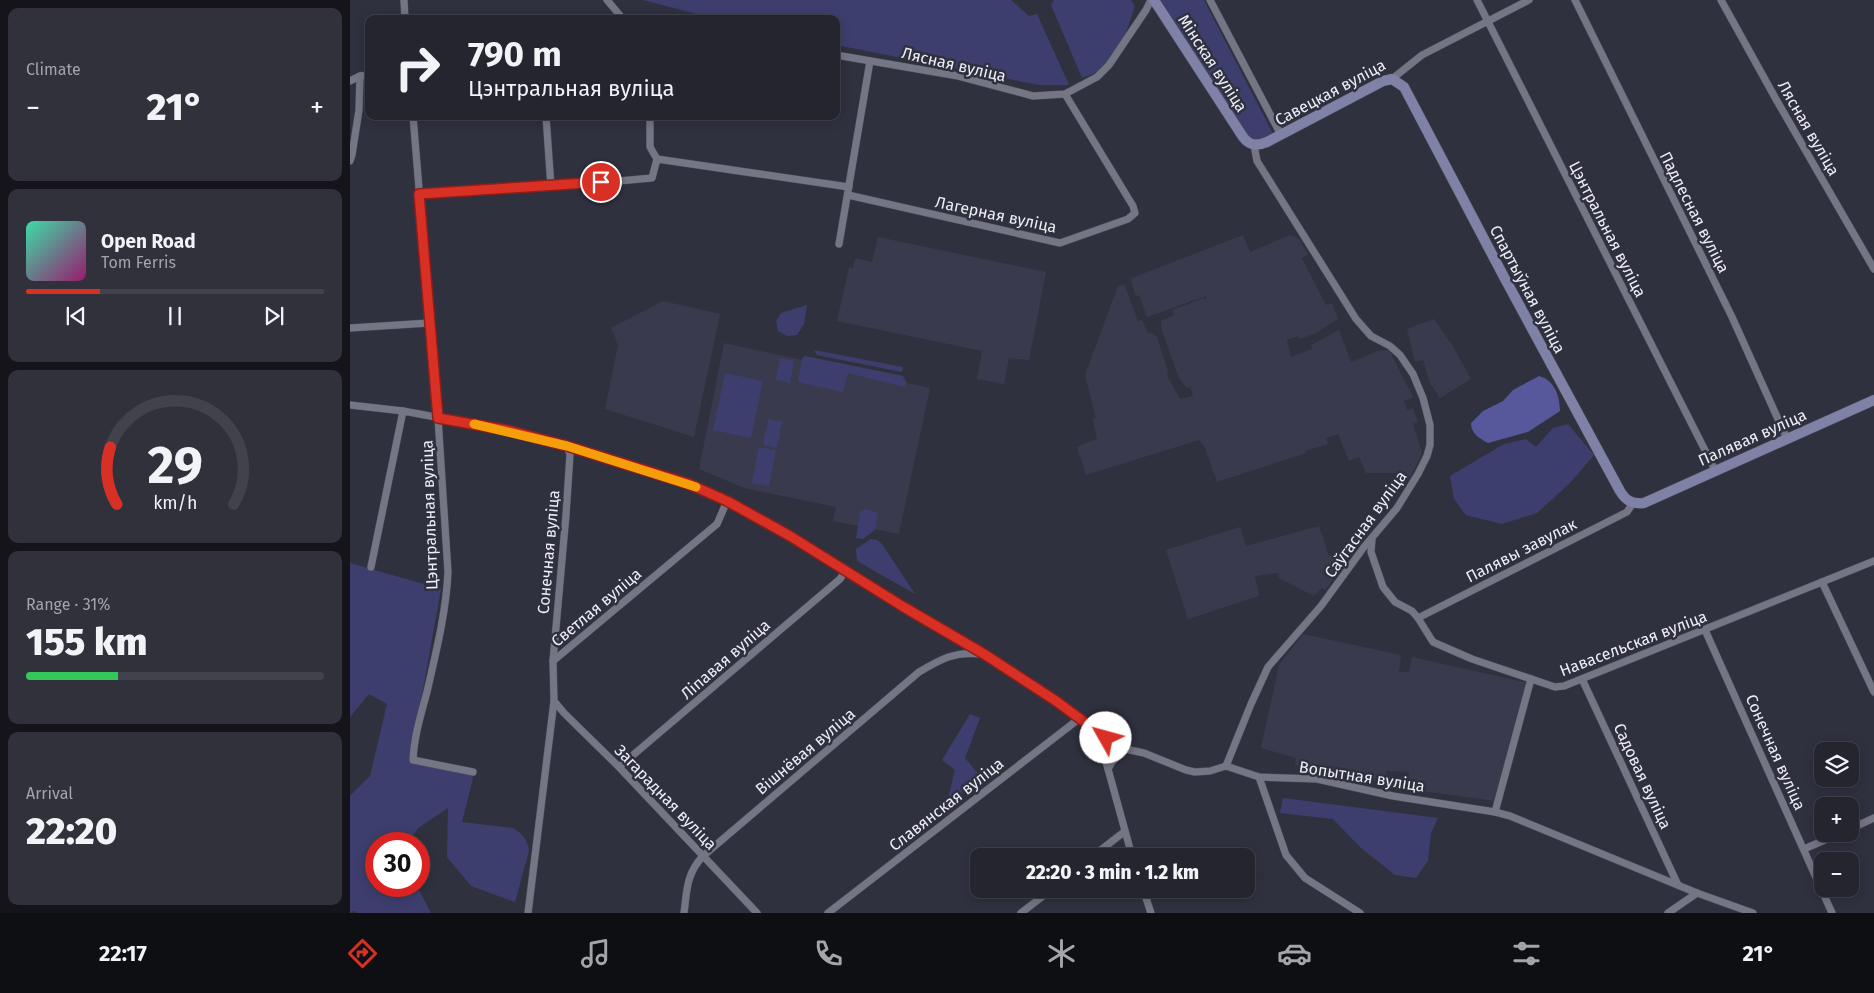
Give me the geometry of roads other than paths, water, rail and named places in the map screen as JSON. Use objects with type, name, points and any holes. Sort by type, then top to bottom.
[{"type":"main road","name":"Мінская вуліца","points":[[1152,0],[1250,144]]},
{"type":"main road","name":"Савецкая вуліца","points":[[1250,144],[1260,145],[1383,81],[1392,79]]},
{"type":"main road","name":"Спартыўная вуліца","points":[[1392,79],[1404,87],[1418,110],[1504,278],[1623,497],[1633,503]]},
{"type":"main road","name":"Палявая вуліца","points":[[1633,503],[1644,503],[1874,400]]},
{"type":"street","points":[[404,0],[405,15]]},
{"type":"street","points":[[607,0],[620,15]]},
{"type":"street","points":[[1066,94],[1097,77],[1109,65],[1152,0]]},
{"type":"street","name":"Мінская вуліца","points":[[1210,0],[1281,135]]},
{"type":"street","name":"Цэнтральная вуліца","points":[[1476,0],[1715,470]]},
{"type":"street","name":"Савецкая вуліца","points":[[1392,79],[1422,55],[1530,0]]},
{"type":"street","name":"Падлесная вуліца","points":[[1575,0],[1732,317],[1787,439]]},
{"type":"street","name":"Лясная вуліца","points":[[1721,0],[1777,101],[1872,261],[1874,269]]},
{"type":"street","name":"Лясная вуліца","points":[[840,56],[958,76],[1033,96],[1066,94]]},
{"type":"street","points":[[839,244],[870,61]]},
{"type":"street","points":[[350,81],[365,75]]},
{"type":"street","points":[[350,161],[359,110],[360,76]]},
{"type":"street","name":"Лагерная вуліца","points":[[848,195],[1060,243],[1128,218],[1135,213],[1133,206],[1066,94]]},
{"type":"street","name":"Цэнтральная вуліца","points":[[412,120],[438,418],[448,572],[440,639],[419,724],[413,760],[473,772]]},
{"type":"street","points":[[546,120],[551,186]]},
{"type":"street","points":[[419,194],[652,178],[657,159],[650,147],[650,120]]},
{"type":"street","name":"Саўгасная вуліца","points":[[1226,766],[1268,667],[1321,606],[1400,503],[1424,464],[1430,445],[1428,414],[1418,383],[1407,364],[1395,350],[1371,336],[1356,320],[1257,161],[1250,144]]},
{"type":"street","points":[[657,159],[849,187]]},
{"type":"street","points":[[350,328],[429,323]]},
{"type":"street","points":[[350,405],[403,411],[506,430],[567,446],[689,484],[727,501],[846,570],[902,606],[984,654],[1080,718],[1115,744],[1195,772],[1210,772],[1226,766]]},
{"type":"street","points":[[371,567],[403,411]]},
{"type":"street","name":"Сонечная вуліца","points":[[553,661],[570,454],[567,446]]},
{"type":"street","name":"Светлая вуліца","points":[[528,913],[554,701],[553,661],[717,524],[727,501]]},
{"type":"street","name":"Палявы завулак","points":[[1418,618],[1627,512],[1633,503]]},
{"type":"street","name":"Навасельская вуліца","points":[[1372,539],[1371,552],[1378,578],[1383,587],[1395,602],[1412,611],[1433,642],[1472,659],[1559,687],[1874,561]]},
{"type":"street","name":"Ліпавая вуліца","points":[[619,767],[840,579],[846,570]]},
{"type":"street","points":[[1822,582],[1874,692]]},
{"type":"street","name":"Сонечная вуліца","points":[[1705,630],[1832,913]]},
{"type":"street","name":"Вішнёвая вуліца","points":[[684,913],[690,874],[695,864],[703,856],[919,672],[955,654],[984,654]]},
{"type":"street","points":[[1495,812],[1531,679]]},
{"type":"street","name":"Садовая вуліца","points":[[1582,679],[1678,885]]},
{"type":"street","name":"Загарадная вуліца","points":[[554,701],[757,913]]},
{"type":"street","name":"Славянская вуліца","points":[[828,913],[1080,718]]},
{"type":"street","points":[[1097,731],[1129,848]]},
{"type":"street","points":[[1108,769],[1125,749]]},
{"type":"street","name":"Вопытная вуліца","points":[[1226,766],[1258,777],[1317,779],[1393,796],[1510,816],[1698,893],[1753,913]]},
{"type":"street","points":[[1258,777],[1286,856],[1305,878],[1360,913]]},
{"type":"street","points":[[1859,825],[1874,818]]},
{"type":"street","points":[[1103,848],[1124,832]]},
{"type":"street","points":[[1804,849],[1820,842]]},
{"type":"street","points":[[1668,913],[1698,893]]},
{"type":"street","points":[[1021,913],[1040,898]]},
{"type":"street","points":[[1146,898],[1151,913]]}]
